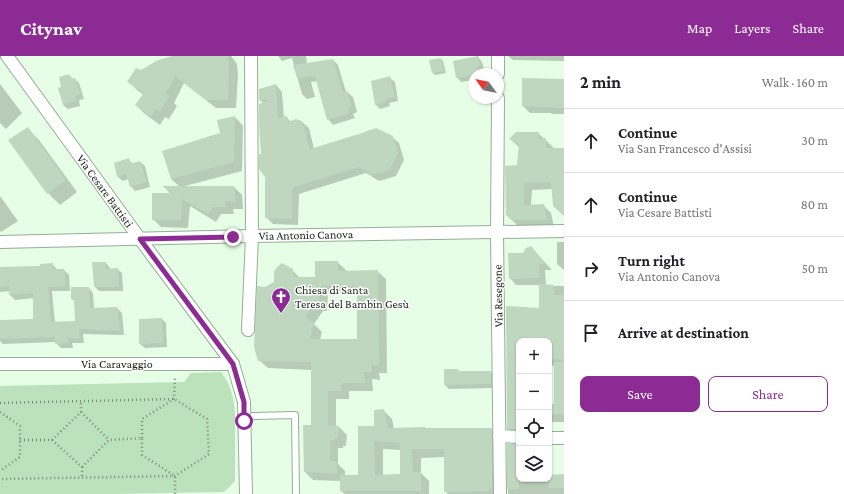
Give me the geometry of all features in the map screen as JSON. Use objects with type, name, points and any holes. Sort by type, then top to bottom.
[{"type":"street","name":"Via Cesare Battisti","points":[[7,56],[233,364]]},
{"type":"street","points":[[248,330],[252,236],[251,56]]},
{"type":"street","points":[[498,56],[498,68]]},
{"type":"street","name":"Via Resegone","points":[[498,104],[497,232],[500,494]]},
{"type":"street","name":"Via Antonio Canova","points":[[0,242],[564,231]]},
{"type":"street","name":"Via Caravaggio","points":[[0,364],[233,364]]},
{"type":"street","points":[[233,364],[244,402],[246,494]]},
{"type":"street","points":[[499,436],[516,437]]},
{"type":"street","points":[[552,438],[564,438]]},
{"type":"lane","points":[[244,421],[253,416],[295,415],[296,494]]},
{"type":"path","points":[[174,400],[175,364]]},
{"type":"path","points":[[174,400],[142,419],[142,455],[175,476]]},
{"type":"path","points":[[0,403],[174,400],[208,419],[209,454],[175,476],[0,479]]},
{"type":"path","points":[[81,401],[81,412],[109,440]]},
{"type":"path","points":[[0,412],[20,426],[20,457],[0,471]]},
{"type":"path","points":[[52,440],[81,412]]},
{"type":"path","points":[[82,478],[82,467],[109,440],[142,438]]},
{"type":"path","points":[[20,440],[52,440],[82,467]]},
{"type":"path","points":[[175,476],[175,494]]},
{"type":"green space","points":[[221,372],[231,392],[235,414],[235,481],[224,492],[0,494],[0,386],[184,382],[191,373]]},
{"type":"building","points":[[173,56],[228,56],[228,100],[206,100],[175,76],[166,94],[169,97],[160,111],[156,109],[151,117],[135,105],[144,93],[127,82],[136,68],[141,70],[158,60]]},
{"type":"building","points":[[478,56],[480,65],[477,68],[468,68],[468,76],[456,78],[453,61]]},
{"type":"building","points":[[441,58],[444,71],[432,73],[429,60]]},
{"type":"building","points":[[333,59],[343,92],[347,91],[352,107],[348,108],[350,113],[327,120],[315,76],[297,78],[293,65]]},
{"type":"building","points":[[69,74],[71,79],[75,78],[81,94],[75,96],[76,101],[63,105],[58,88],[61,87],[59,77]]},
{"type":"building","points":[[390,76],[395,97],[385,99],[386,102],[375,105],[371,81]]},
{"type":"building","points":[[522,78],[564,79],[564,108],[522,106]]},
{"type":"building","points":[[276,84],[278,118],[287,116],[288,122],[296,119],[302,121],[310,149],[376,128],[393,136],[398,153],[390,170],[372,175],[359,167],[292,188],[292,219],[265,218],[265,177],[259,169],[259,154],[261,154],[259,104],[269,100],[259,100],[259,89]]},
{"type":"building","points":[[235,116],[234,162],[171,179],[162,151],[220,133],[217,120]]},
{"type":"building","points":[[28,127],[66,180],[47,194],[8,140]]},
{"type":"building","points":[[516,132],[539,132],[539,139],[546,138],[546,148],[564,148],[564,216],[553,206],[551,182],[524,183],[524,205],[544,204],[547,220],[511,220],[506,215],[505,166],[517,165],[519,144],[509,139]]},
{"type":"building","points":[[129,158],[130,164],[140,161],[147,182],[130,187],[126,174],[117,177],[114,163]]},
{"type":"building","points":[[162,186],[234,186],[236,202],[225,201],[226,207],[213,207],[208,214],[182,199],[181,220],[152,220],[152,193],[173,193]]},
{"type":"building","points":[[531,246],[546,264],[539,264],[540,278],[509,279],[508,253],[523,253],[526,248]]},
{"type":"building","points":[[315,261],[338,261],[338,271],[378,270],[379,365],[371,365],[372,372],[364,372],[365,383],[341,383],[341,391],[328,391],[328,425],[339,426],[338,438],[335,438],[335,440],[330,440],[330,461],[337,461],[337,474],[304,472],[303,425],[311,425],[311,362],[258,361],[254,347],[257,286],[265,287],[274,282],[274,272],[282,263],[293,269],[294,277],[315,277]],"holes":[[[320,286],[357,286],[357,339],[310,339],[314,323],[305,317],[314,303],[319,303]]]},
{"type":"building","points":[[92,262],[106,262],[105,269],[118,268],[119,287],[94,287]]},
{"type":"building","points":[[53,263],[53,269],[64,269],[66,286],[48,287],[51,322],[75,321],[74,301],[71,299],[71,287],[89,287],[90,308],[117,307],[120,331],[79,329],[80,339],[68,338],[69,343],[55,344],[55,337],[0,339],[0,320],[33,319],[33,293],[9,295],[9,286],[0,287],[0,267],[40,266],[40,264]]},
{"type":"building","points":[[539,284],[554,285],[554,295],[564,295],[564,360],[552,359],[552,338],[516,338],[516,429],[507,429],[506,306],[539,308]]},
{"type":"building","points":[[162,318],[163,343],[139,344],[139,319]]},
{"type":"building","points":[[554,362],[564,362],[564,414],[552,414],[552,404],[554,404]]},
{"type":"building","points":[[444,369],[458,369],[459,371],[491,371],[491,384],[444,385]]},
{"type":"building","points":[[384,409],[388,428],[492,428],[492,489],[489,489],[489,491],[444,492],[444,449],[412,449],[413,472],[421,472],[421,491],[340,491],[340,475],[358,475],[358,426],[374,426],[374,410]],"holes":[[[374,441],[400,443],[400,474],[375,475]]]},
{"type":"building","points":[[507,444],[516,444],[516,482],[519,482],[519,489],[507,489]]},
{"type":"building","points":[[564,474],[564,488],[549,488],[549,482],[552,482],[552,475]]},
{"type":"place","name":"Chiesa di Santa Teresa del Bambin Gesù","points":[[281,314]]},
{"type":"route","points":[[233,237],[140,239],[233,364],[244,402],[244,421]]}]
